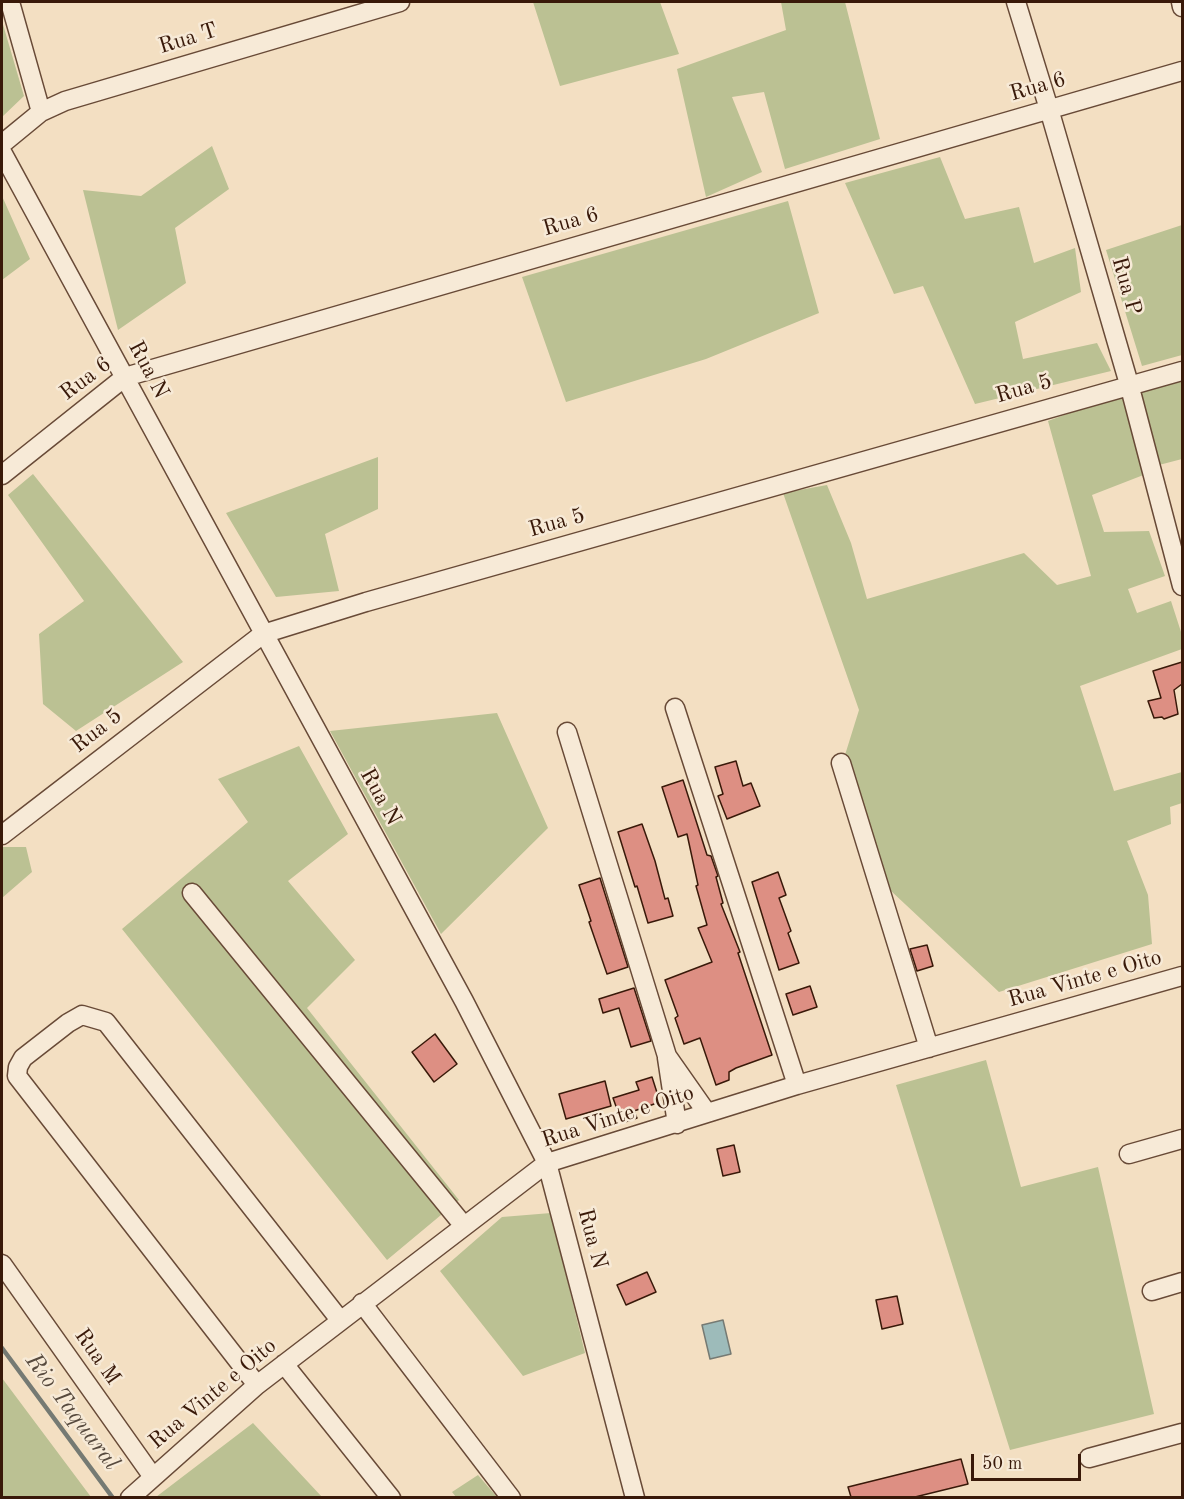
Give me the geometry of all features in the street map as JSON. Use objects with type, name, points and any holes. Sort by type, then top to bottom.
[{"type":"street","points":[[10,2],[41,112]]},
{"type":"street","name":"Rua T","points":[[2,144],[41,112],[65,101],[400,2]]},
{"type":"street","name":"Rua P","points":[[1016,2],[1129,384],[1182,586]]},
{"type":"street","points":[[1181,2],[1182,7]]},
{"type":"street","name":"Rua 6","points":[[2,475],[125,377],[1182,71]]},
{"type":"street","name":"Rua N","points":[[2,152],[464,1001],[547,1163],[635,1497]]},
{"type":"street","name":"Rua 5","points":[[2,835],[263,634],[1129,384],[1182,371]]},
{"type":"street","points":[[675,708],[797,1085]]},
{"type":"street","points":[[567,732],[667,1056],[677,1124]]},
{"type":"street","points":[[841,763],[929,1048]]},
{"type":"street","points":[[192,893],[464,1226]]},
{"type":"street","name":"Rua Vinte e Oito","points":[[130,1497],[257,1385],[547,1163],[797,1085],[1182,976]]},
{"type":"street","points":[[257,1385],[17,1076],[18,1066],[23,1059],[68,1023],[82,1015],[106,1022],[340,1320]]},
{"type":"street","points":[[667,1056],[707,1113]]},
{"type":"street","points":[[1129,1154],[1182,1139]]},
{"type":"street","name":"Rua M","points":[[2,1264],[153,1477]]},
{"type":"street","points":[[1152,1291],[1182,1282]]},
{"type":"street","points":[[362,1303],[512,1497]]},
{"type":"street","points":[[284,1364],[391,1497]]},
{"type":"street","points":[[1089,1458],[1182,1433]]},
{"type":"green space","points":[[533,2],[660,2],[679,54],[560,86]]},
{"type":"green space","points":[[781,2],[845,2],[880,139],[785,169],[764,92],[732,97],[762,172],[706,197],[677,69],[786,30]]},
{"type":"green space","points":[[2,21],[24,96],[2,117]]},
{"type":"green space","points":[[212,146],[229,189],[175,228],[186,283],[118,330],[83,190],[141,196]]},
{"type":"green space","points":[[940,157],[965,219],[1019,207],[1034,263],[1075,248],[1081,292],[1015,322],[1023,359],[1097,343],[1111,371],[975,404],[923,286],[894,294],[845,183]]},
{"type":"green space","points":[[2,196],[30,259],[2,280]]},
{"type":"green space","points":[[788,201],[819,313],[706,359],[566,402],[522,277]]},
{"type":"green space","points":[[1182,225],[1182,355],[1142,366],[1106,250]]},
{"type":"green space","points":[[1182,375],[1182,459],[1159,465],[1138,385]]},
{"type":"green space","points":[[1124,393],[1146,474],[1092,495],[1104,532],[1149,531],[1165,576],[1128,589],[1137,613],[1171,601],[1182,635],[1182,649],[1080,686],[1114,791],[1182,772],[1182,803],[1170,807],[1171,824],[1127,841],[1148,895],[1152,944],[999,992],[890,890],[845,755],[859,710],[783,493],[827,485],[851,543],[867,599],[1024,553],[1057,585],[1091,576],[1048,421]]},
{"type":"green space","points":[[378,457],[378,509],[325,534],[339,591],[276,597],[226,513]]},
{"type":"green space","points":[[33,474],[183,662],[76,731],[43,704],[39,634],[84,601],[8,495]]},
{"type":"green space","points":[[497,713],[548,828],[441,934],[330,731]]},
{"type":"green space","points":[[299,746],[348,834],[288,881],[355,960],[307,1008],[459,1200],[387,1260],[122,929],[248,822],[218,779]]},
{"type":"green space","points":[[2,847],[26,847],[32,872],[2,898]]},
{"type":"green space","points":[[986,1060],[1021,1187],[1098,1167],[1154,1414],[1010,1450],[896,1085]]},
{"type":"green space","points":[[551,1213],[585,1353],[523,1376],[440,1271],[502,1217]]},
{"type":"green space","points":[[2,1378],[91,1497],[2,1497]]},
{"type":"green space","points":[[253,1423],[322,1497],[156,1497]]},
{"type":"green space","points":[[478,1475],[497,1497],[456,1497],[452,1492]]},
{"type":"water","points":[[723,1320],[731,1354],[710,1359],[702,1325]]},
{"type":"building","points":[[1182,662],[1182,684],[1174,690],[1178,714],[1164,719],[1154,718],[1148,701],[1161,698],[1153,671]]},
{"type":"building","points":[[736,761],[743,786],[751,783],[760,806],[727,819],[718,796],[723,794],[715,767]]},
{"type":"building","points":[[683,780],[707,855],[711,856],[718,876],[716,877],[723,903],[721,904],[740,952],[738,953],[772,1055],[736,1068],[729,1072],[729,1080],[716,1085],[700,1038],[684,1044],[675,1018],[678,1016],[665,980],[712,962],[698,928],[707,925],[696,886],[698,885],[687,834],[678,837],[662,787]]},
{"type":"building","points":[[642,824],[665,899],[668,898],[673,916],[648,923],[618,832]]},
{"type":"building","points":[[778,872],[786,895],[779,898],[799,963],[779,970],[752,882]]},
{"type":"building","points":[[600,878],[628,967],[607,974],[579,885]]},
{"type":"building","points":[[927,945],[933,966],[917,971],[910,949]]},
{"type":"building","points":[[810,986],[817,1007],[793,1015],[786,994]]},
{"type":"building","points":[[634,988],[651,1041],[631,1047],[619,1008],[603,1013],[599,999]]},
{"type":"building","points":[[435,1034],[457,1064],[434,1082],[412,1052]]},
{"type":"building","points":[[652,1077],[660,1102],[634,1111],[637,1118],[622,1123],[613,1098],[639,1090],[636,1082]]},
{"type":"building","points":[[605,1081],[611,1106],[566,1119],[559,1094]]},
{"type":"building","points":[[734,1145],[740,1172],[723,1176],[717,1149]]},
{"type":"building","points":[[647,1272],[656,1292],[626,1305],[617,1285]]},
{"type":"building","points":[[897,1296],[903,1324],[882,1329],[876,1300]]},
{"type":"building","points":[[961,1459],[968,1484],[915,1497],[851,1497],[848,1487]]},
{"type":"waterway","name":"Rio Taquaral","points":[[2,1348],[113,1498]]}]
